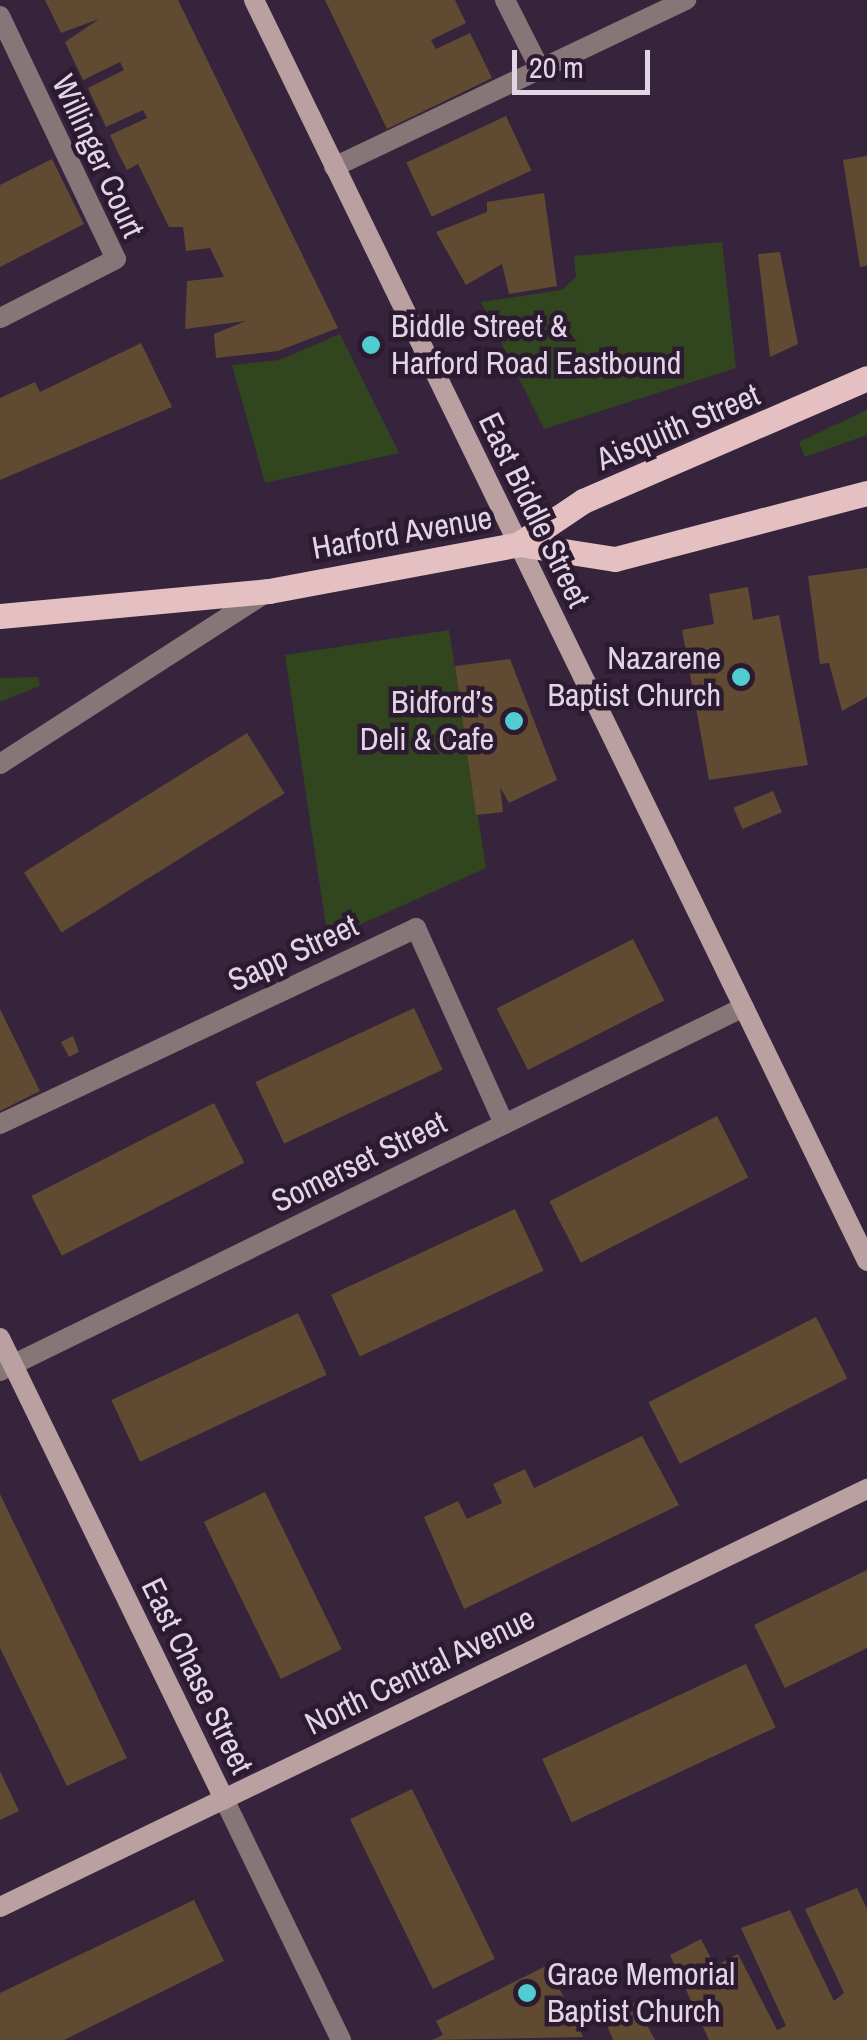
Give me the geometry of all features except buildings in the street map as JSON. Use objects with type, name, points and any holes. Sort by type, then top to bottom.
[{"type":"main road","name":"Aisquith Street","points":[[518,544],[583,501],[867,378]]},
{"type":"main road","name":"Harford Avenue","points":[[0,616],[269,591],[518,544],[616,559],[867,494]]},
{"type":"street","name":"East Biddle Street","points":[[254,0],[867,1261]]},
{"type":"street","points":[[506,0],[540,69]]},
{"type":"street","points":[[334,167],[686,0]]},
{"type":"street","name":"Willinger Court","points":[[0,16],[116,259],[0,318]]},
{"type":"street","points":[[0,764],[269,591]]},
{"type":"street","name":"Sapp Street","points":[[0,1124],[416,928],[504,1124]]},
{"type":"street","name":"Somerset Street","points":[[6,1367],[744,1007]]},
{"type":"street","name":"East Chase Street","points":[[0,1338],[6,1367],[224,1799],[340,2040]]},
{"type":"street","name":"North Central Avenue","points":[[0,1907],[867,1489]]},
{"type":"green space","points":[[722,242],[736,368],[544,429],[481,302],[562,290],[576,277],[574,256]]},
{"type":"green space","points":[[340,334],[399,453],[265,483],[232,365],[279,360]]},
{"type":"green space","points":[[867,410],[867,435],[805,457],[799,442]]},
{"type":"green space","points":[[449,630],[486,868],[328,939],[285,655]]},
{"type":"green space","points":[[38,677],[40,686],[0,702],[0,678]]},
{"type":"place","name":"Biddle Street & Harford Road Eastbound","points":[[371,345]]},
{"type":"place","name":"Nazarene Baptist Church","points":[[741,677]]},
{"type":"place","name":"Bidford’s Deli & Cafe","points":[[514,721]]},
{"type":"place","name":"Grace Memorial Baptist Church","points":[[527,1993]]}]
